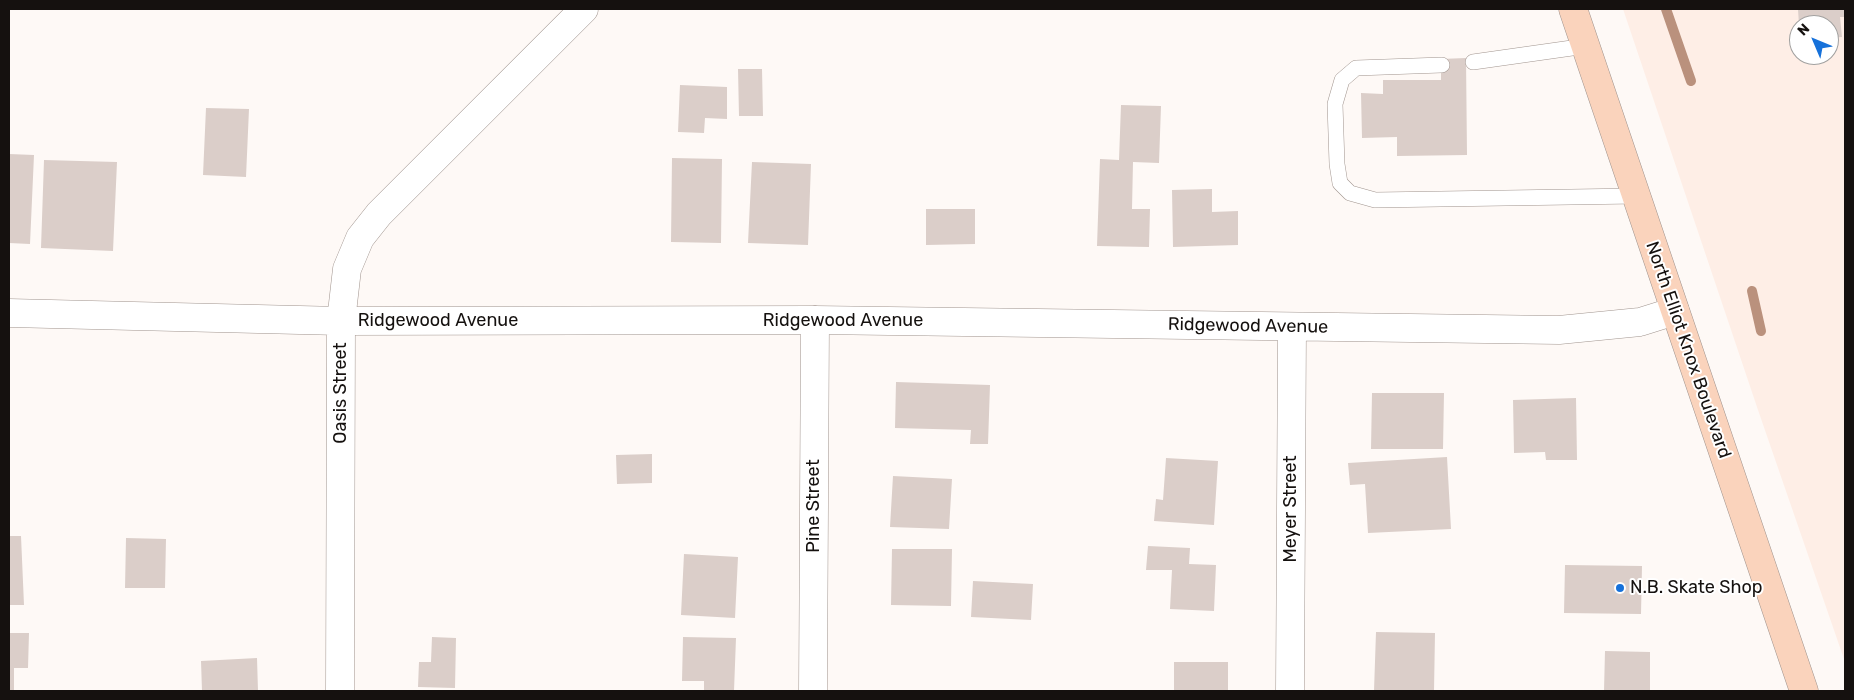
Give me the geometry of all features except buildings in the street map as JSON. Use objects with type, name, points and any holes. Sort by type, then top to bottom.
[{"type":"main road","name":"North Elliot Knox Boulevard","points":[[1573,9],[1804,691]]},
{"type":"street","name":"Oasis Street","points":[[340,691],[341,321],[347,269],[360,238],[379,214],[584,9]]},
{"type":"street","name":"Ridgewood Avenue","points":[[9,313],[341,321],[815,320],[1559,330],[1640,322],[1675,311]]},
{"type":"street","name":"Pine Street","points":[[813,691],[815,320]]},
{"type":"street","name":"Meyer Street","points":[[1290,691],[1292,327]]},
{"type":"lane","points":[[1473,62],[1586,46]]},
{"type":"lane","points":[[1442,65],[1356,68],[1342,80],[1335,104],[1337,164],[1340,183],[1350,193],[1375,200],[1636,196]]},
{"type":"shaded area","points":[[1623,9],[1845,9],[1845,662],[1758,410]]},
{"type":"waterway","points":[[1666,9],[1691,81]]},
{"type":"waterway","points":[[1752,291],[1761,331]]},
{"type":"place","name":"N.B. Skate Shop","points":[[1620,588]]}]
